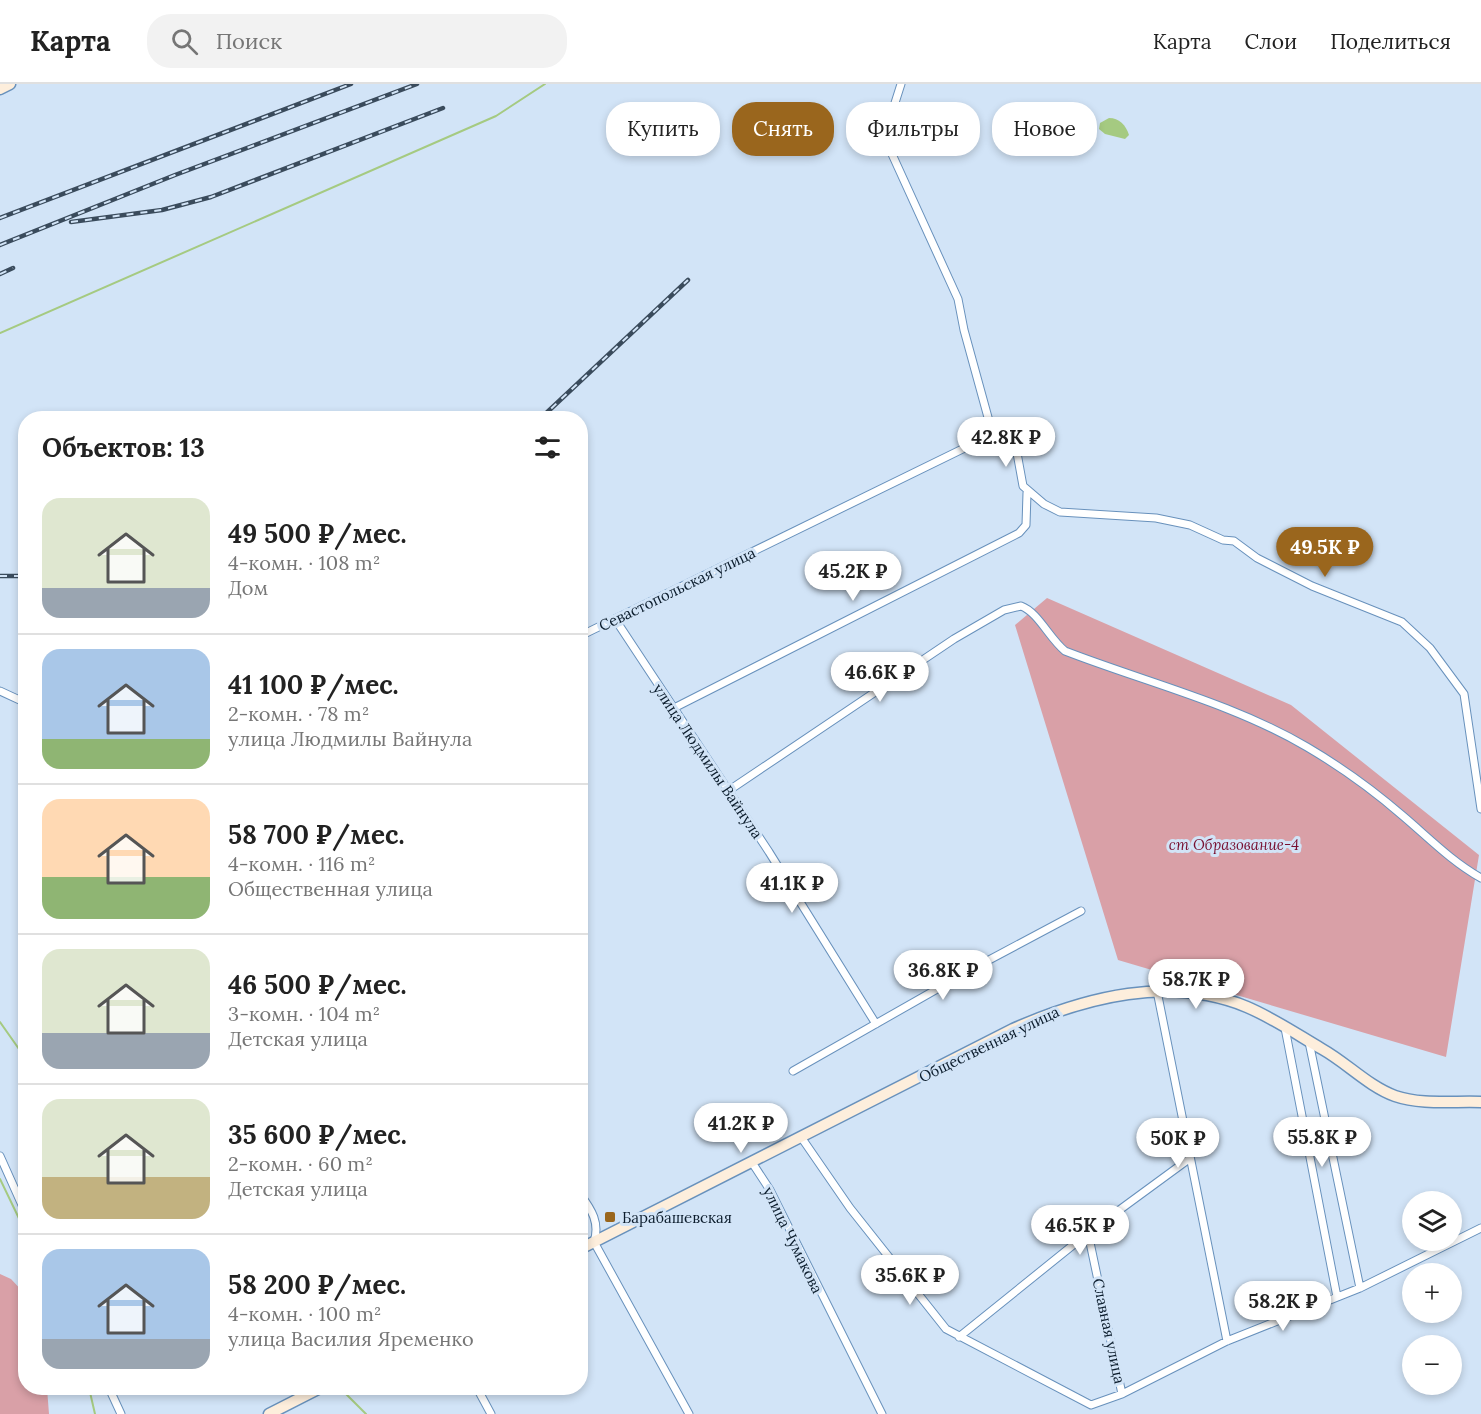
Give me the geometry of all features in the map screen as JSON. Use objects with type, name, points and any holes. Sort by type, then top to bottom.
[{"type":"main road","points":[[0,89],[10,84]]},
{"type":"main road","name":"Общественная улица","points":[[588,1245],[753,1164],[801,1137],[1039,1018],[1071,1005],[1110,996],[1177,992],[1244,1006],[1309,1042],[1395,1096],[1424,1101],[1481,1102]]},
{"type":"main road","points":[[278,1412],[308,1395]]},
{"type":"street","points":[[672,709],[1019,533],[1026,525],[1028,493],[1021,479],[1015,446],[1002,436],[985,438],[989,421],[964,330],[958,298],[886,141],[887,128],[902,84]]},
{"type":"street","name":"Севастопольская улица","points":[[588,632],[985,438]]},
{"type":"street","points":[[1028,493],[1060,512],[1156,518],[1190,525],[1223,540],[1234,541],[1257,558],[1312,586],[1402,622],[1430,648],[1464,694],[1481,808]]},
{"type":"street","points":[[728,791],[986,619],[1004,610],[1021,606],[1037,618],[1050,638],[1065,651],[1242,716],[1274,729],[1307,747],[1373,790],[1457,864],[1481,879]]},
{"type":"street","name":"улица Людмилы Вайнула","points":[[615,619],[728,791],[876,1024]]},
{"type":"street","points":[[0,691],[18,699]]},
{"type":"street","points":[[793,1071],[1081,911]]},
{"type":"street","points":[[1157,992],[1227,1341]]},
{"type":"street","points":[[1285,1028],[1337,1297]]},
{"type":"street","points":[[1309,1042],[1360,1288]]},
{"type":"street","points":[[801,1137],[912,1290],[938,1320],[959,1337],[1083,1403],[1098,1405],[1227,1341],[1360,1288],[1481,1228]]},
{"type":"street","points":[[0,1156],[18,1196]]},
{"type":"street","points":[[959,1337],[1088,1233],[1189,1160]]},
{"type":"street","name":"улица Чумакова","points":[[753,1164],[770,1190],[882,1414]]},
{"type":"street","points":[[588,1205],[593,1212],[598,1228],[594,1242],[690,1414]]},
{"type":"street","name":"Славная улица","points":[[1088,1233],[1122,1394]]},
{"type":"street","points":[[113,1395],[121,1414]]},
{"type":"street","points":[[481,1395],[491,1414]]},
{"type":"green space","name":"ст Образование-4","points":[[1047,598],[1291,705],[1479,855],[1446,1057],[1118,960],[1015,625]]},
{"type":"green space","points":[[0,1274],[11,1279],[18,1286],[18,1395],[48,1395],[49,1414],[0,1414]]},
{"type":"shaded area","points":[[1109,118],[1116,119],[1124,125],[1129,135],[1125,139],[1105,134],[1099,129],[1100,123]]},
{"type":"waterway","points":[[0,333],[496,116],[545,84]]},
{"type":"waterway","points":[[0,1022],[18,1048]]},
{"type":"waterway","points":[[0,1179],[18,1216]]},
{"type":"waterway","points":[[91,1395],[95,1414]]},
{"type":"waterway","points":[[347,1395],[366,1414]]},
{"type":"railway","points":[[0,218],[351,84]]},
{"type":"railway","points":[[0,245],[175,175],[417,84]]},
{"type":"railway","points":[[71,222],[162,210],[211,197],[443,108]]},
{"type":"railway","points":[[0,274],[13,268]]},
{"type":"railway","points":[[548,411],[688,280]]},
{"type":"railway","points":[[0,576],[18,576]]},
{"type":"place","name":"Барабашевская","points":[[610,1217]]}]
